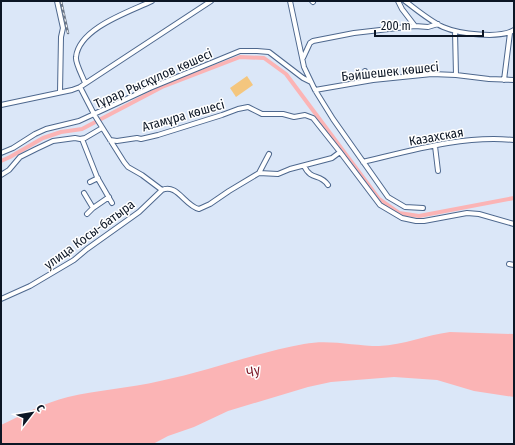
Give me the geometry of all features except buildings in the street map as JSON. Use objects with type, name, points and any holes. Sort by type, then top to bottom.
[{"type":"street","points":[[57,1],[64,28],[61,37],[60,92]]},
{"type":"street","points":[[85,84],[76,61],[76,57],[78,50],[89,34],[107,22],[152,1]]},
{"type":"street","points":[[1,105],[80,87],[211,1]]},
{"type":"street","points":[[290,1],[304,67],[315,90],[333,119],[382,190],[392,200],[405,207],[423,208]]},
{"type":"street","points":[[398,1],[414,26]]},
{"type":"street","points":[[405,1],[444,28],[476,34],[499,35],[512,31],[504,80]]},
{"type":"street","points":[[302,59],[310,43],[313,41],[354,33],[414,26],[428,27],[438,24]]},
{"type":"street","points":[[455,31],[456,75]]},
{"type":"street","name":"Тұрар Рысқұлов көшесі","points":[[1,153],[13,148],[46,129],[94,116],[150,88],[240,51],[268,52],[303,78],[311,82]]},
{"type":"street","points":[[365,70],[367,81]]},
{"type":"street","name":"Бәйшешек көшесі","points":[[315,90],[367,81],[432,74],[514,80]]},
{"type":"street","points":[[80,87],[94,116],[128,167],[142,174],[162,190],[166,188],[173,189],[192,206],[199,209],[210,204],[259,173],[269,154]]},
{"type":"street","name":"Атамұра көшесі","points":[[110,140],[117,141],[137,138],[141,139],[173,131],[248,107],[262,114],[309,116],[313,118],[340,152]]},
{"type":"street","points":[[1,175],[20,157],[53,141],[75,138],[82,139],[101,127]]},
{"type":"street","points":[[82,139],[98,178],[112,203]]},
{"type":"street","name":"Казахская","points":[[363,162],[463,140],[514,140]]},
{"type":"street","points":[[435,146],[438,171]]},
{"type":"street","points":[[259,173],[278,174],[290,169],[332,158],[340,152],[380,205],[402,218],[424,221],[467,214],[479,214],[514,224]]},
{"type":"street","points":[[304,166],[311,176],[320,178],[328,185]]},
{"type":"street","points":[[90,182],[98,178]]},
{"type":"street","name":"улица Косы-батыра","points":[[1,299],[30,286],[74,260],[139,212],[162,190]]},
{"type":"street","points":[[84,193],[93,208]]},
{"type":"street","points":[[87,214],[109,197]]},
{"type":"street","points":[[509,264],[514,265]]},
{"type":"shaded area","points":[[247,76],[253,85],[236,97],[230,88]]},
{"type":"water","name":"Чу","points":[[450,332],[514,334],[514,397],[474,391],[437,380],[394,377],[331,382],[308,387],[228,411],[194,427],[168,436],[153,444],[1,444],[1,425],[25,413],[68,397],[160,381],[268,352],[304,344],[332,342],[379,346],[397,344]]},
{"type":"waterway","points":[[1,161],[43,138],[61,132],[82,129],[162,87],[240,57],[264,58],[286,74],[379,199],[399,213],[419,216],[514,198]]},
{"type":"railway","points":[[61,1],[68,33]]}]
